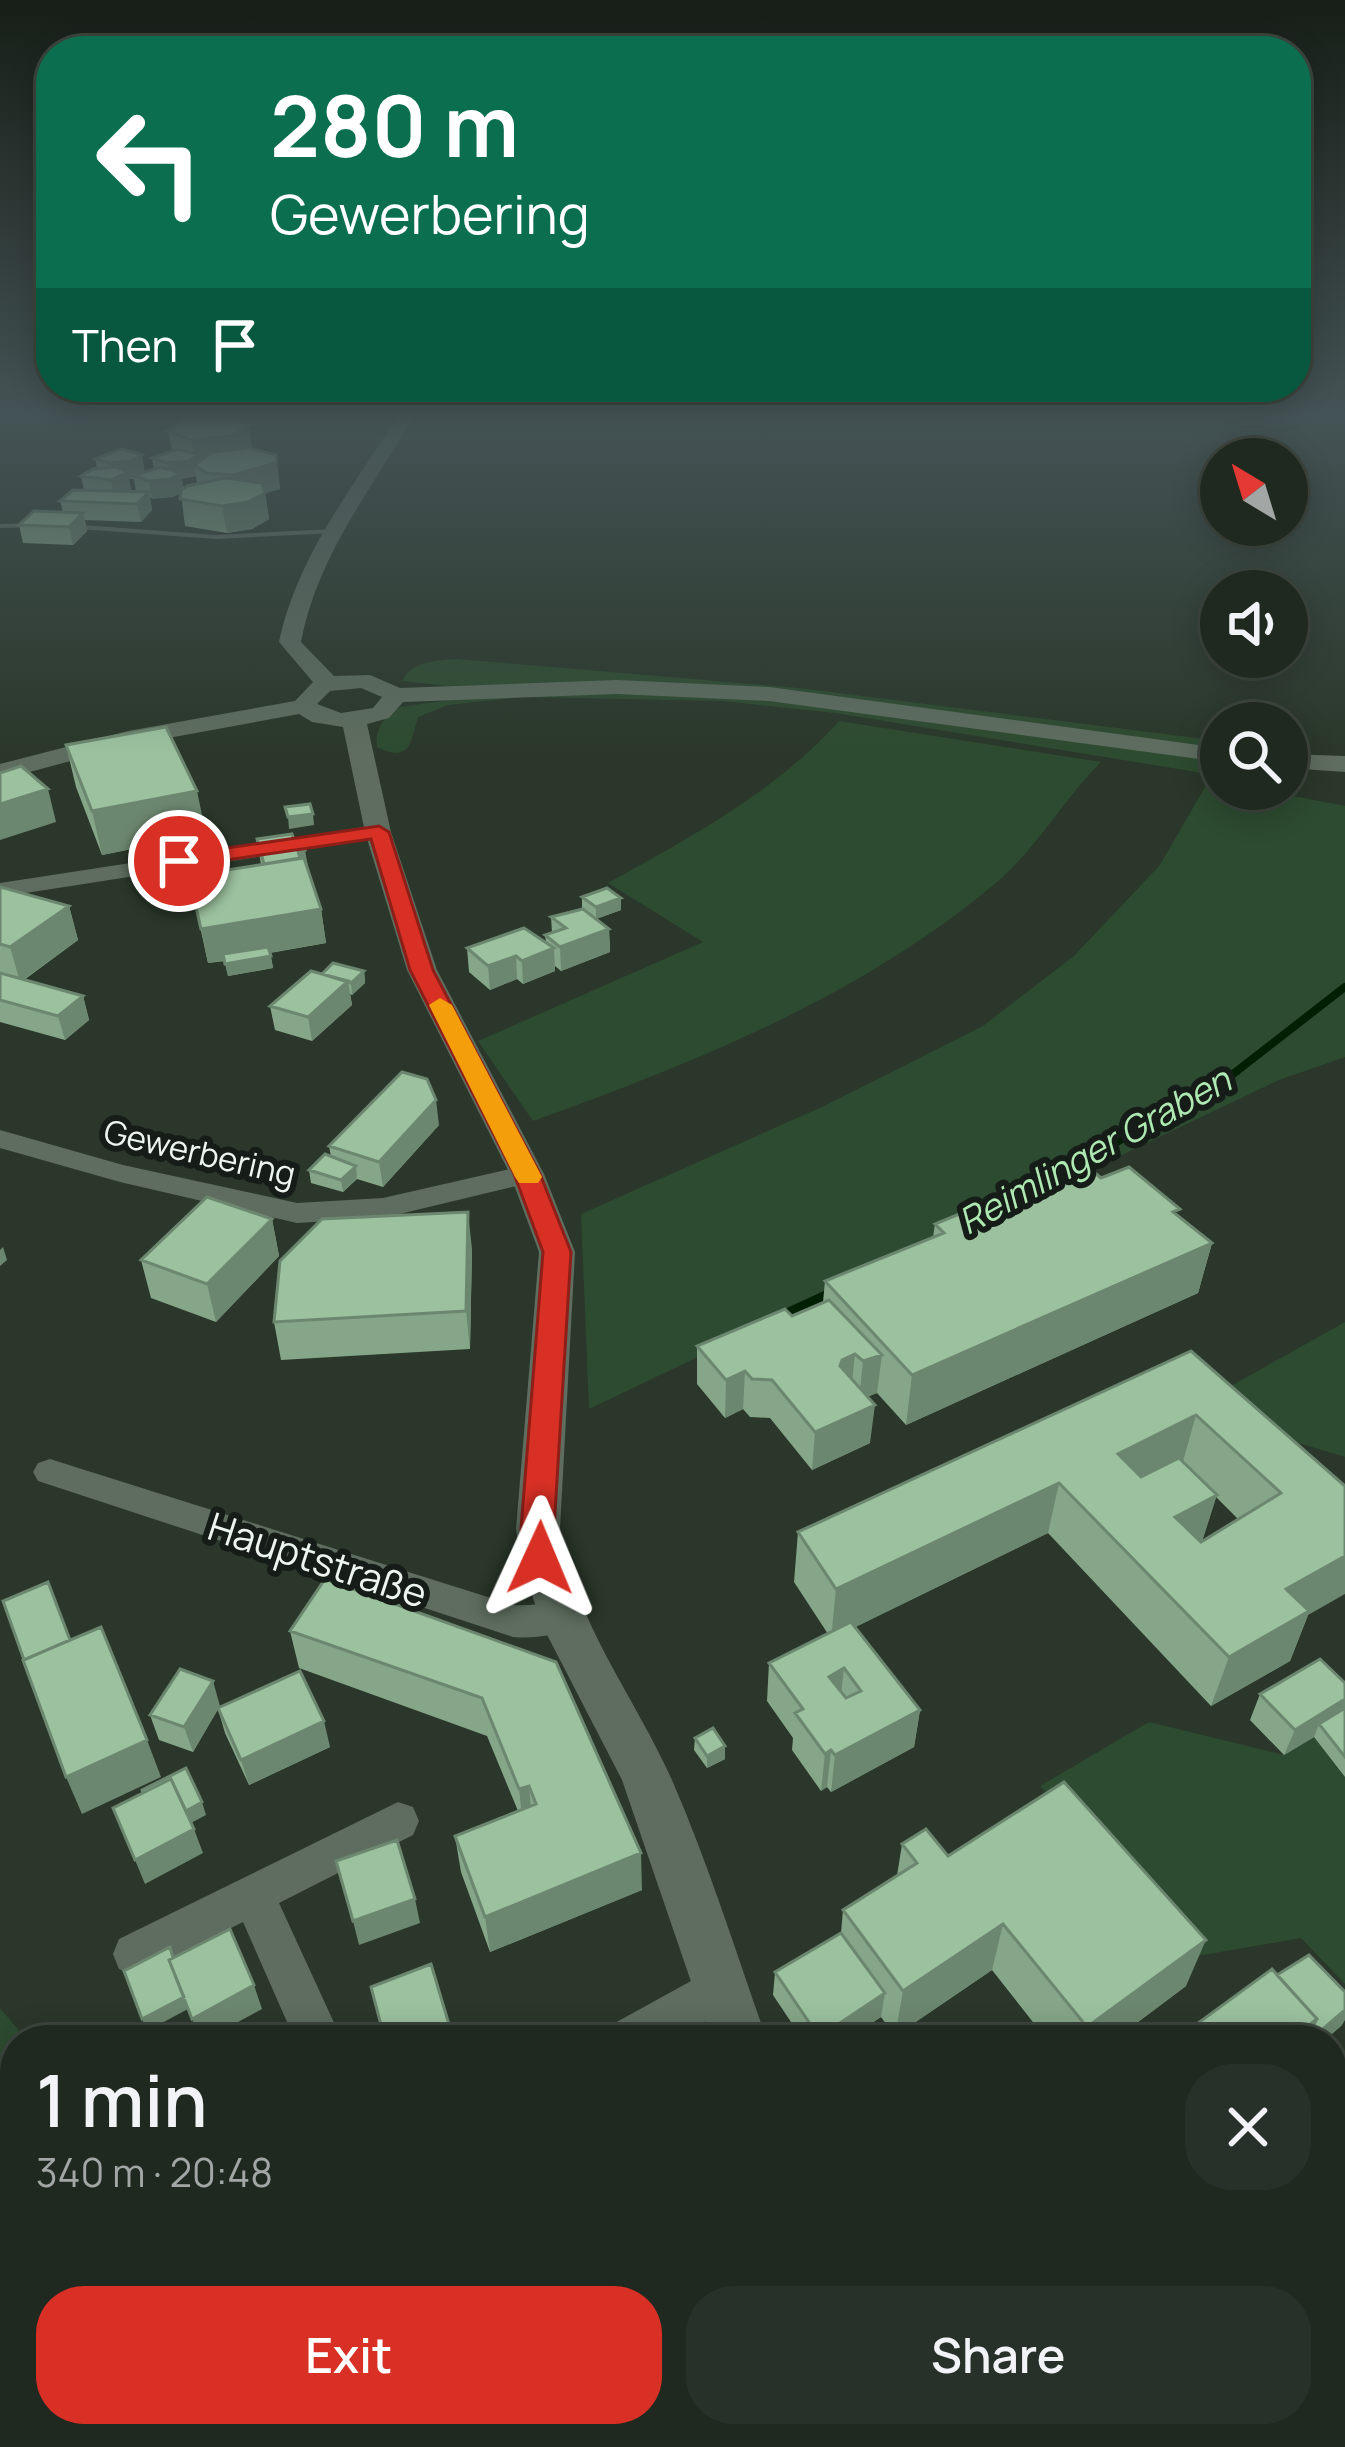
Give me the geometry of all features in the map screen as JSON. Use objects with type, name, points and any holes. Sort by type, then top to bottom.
[{"type":"street","points":[[330,684],[308,668],[290,641],[293,615],[305,583],[339,525]]},
{"type":"street","points":[[304,706],[309,694],[330,684],[370,682],[396,695],[597,687],[769,694],[1200,752]]},
{"type":"street","points":[[0,772],[147,734],[304,706],[327,719],[354,720],[381,713],[396,695]]},
{"type":"street","points":[[354,720],[379,832],[422,970],[527,1174],[557,1252],[538,1529],[540,1558],[561,1617],[646,1778],[734,2025]]},
{"type":"street","points":[[1308,761],[1345,764]]},
{"type":"street","points":[[0,890],[379,832]]},
{"type":"street","name":"Gewerbering","points":[[0,1139],[120,1174],[297,1213],[383,1208],[527,1174]]},
{"type":"street","name":"Hauptstraße","points":[[50,1472],[513,1621],[537,1623],[561,1617]]},
{"type":"street","points":[[135,1954],[398,1821]]},
{"type":"street","points":[[252,1893],[312,2025]]},
{"type":"street","points":[[655,2025],[720,1987]]},
{"type":"lane","points":[[0,526],[117,527],[216,537],[335,531]]},
{"type":"green space","points":[[457,659],[799,688],[1200,738],[1200,747],[611,682],[448,686],[402,681],[418,666]]},
{"type":"green space","points":[[500,693],[707,695],[1200,756],[1200,773],[835,713],[722,701],[521,697],[448,705],[418,717],[408,747],[389,752],[377,747],[377,734],[400,707]]},
{"type":"green space","points":[[839,721],[1101,762],[1012,868],[946,922],[892,958],[777,1022],[656,1075],[533,1121],[478,1041],[703,942],[608,883],[759,792]]},
{"type":"green space","points":[[1200,796],[1200,810],[1308,810],[1308,799],[1345,806],[1345,1057],[1279,1080],[589,1409],[581,1214],[824,1106],[983,1026],[1074,956],[1160,865]]},
{"type":"green space","points":[[1345,1322],[1345,1457],[1279,1437],[1213,1396]]},
{"type":"green space","points":[[1149,1722],[1284,1755],[1314,1737],[1345,1777],[1345,1984],[1301,1938],[1192,1957],[1040,1786]]},
{"type":"green space","points":[[0,2008],[14,2025],[0,2025]]},
{"type":"building","points":[[166,727],[197,791],[92,811],[66,745]]},
{"type":"building","points":[[21,766],[48,789],[0,804],[0,773]]},
{"type":"building","points":[[310,804],[313,814],[288,817],[285,807]]},
{"type":"building","points":[[292,834],[296,844],[303,843],[300,858],[264,864],[257,839]]},
{"type":"building","points":[[304,858],[321,909],[201,929],[189,876]]},
{"type":"building","points":[[0,887],[69,906],[10,947],[0,944]]},
{"type":"building","points":[[607,888],[621,898],[596,907],[582,897]]},
{"type":"building","points":[[583,909],[609,929],[560,947],[545,935],[566,928],[551,917]]},
{"type":"building","points":[[524,928],[554,948],[522,961],[516,956],[488,966],[467,948]]},
{"type":"building","points":[[268,947],[271,956],[225,964],[223,954]]},
{"type":"building","points":[[333,963],[364,971],[351,983],[322,974]]},
{"type":"building","points":[[311,971],[348,981],[308,1017],[270,1006]]},
{"type":"building","points":[[0,973],[83,996],[58,1016],[0,1000]]},
{"type":"building","points":[[402,1072],[427,1079],[436,1100],[379,1162],[329,1146]]},
{"type":"building","points":[[325,1154],[356,1166],[341,1180],[309,1170]]},
{"type":"building","points":[[1129,1167],[1212,1243],[912,1375],[825,1281],[944,1233],[935,1224],[993,1200],[1004,1210],[1094,1172],[1101,1178]]},
{"type":"building","points":[[207,1197],[272,1219],[207,1284],[141,1260]]},
{"type":"building","points":[[468,1212],[466,1311],[274,1322],[280,1261],[322,1219]]},
{"type":"building","points":[[829,1300],[882,1355],[863,1361],[855,1354],[840,1366],[875,1405],[815,1432],[772,1380],[752,1379],[745,1371],[726,1380],[697,1346],[785,1309],[792,1316]]},
{"type":"building","points":[[1191,1351],[1345,1486],[1345,1556],[1286,1589],[1309,1611],[1229,1657],[1059,1483],[836,1589],[798,1532]],"holes":[[[1196,1415],[1281,1493],[1201,1542],[1175,1517],[1217,1495],[1179,1458],[1141,1477],[1118,1454]]]},
{"type":"building","points":[[325,1579],[556,1662],[641,1853],[485,1917],[455,1836],[536,1804],[529,1786],[519,1789],[482,1698],[290,1631]]},
{"type":"building","points":[[48,1582],[70,1640],[24,1660],[3,1601]]},
{"type":"building","points":[[851,1622],[920,1710],[835,1755],[831,1750],[825,1754],[795,1713],[803,1709],[769,1663]],"holes":[[[844,1668],[861,1691],[846,1698],[829,1677]]]},
{"type":"building","points":[[101,1627],[147,1740],[66,1777],[23,1660]]},
{"type":"building","points":[[1320,1659],[1345,1683],[1345,1699],[1295,1730],[1260,1694]]},
{"type":"building","points":[[180,1669],[213,1681],[184,1727],[150,1715]]},
{"type":"building","points":[[300,1671],[324,1721],[241,1760],[218,1708]]},
{"type":"building","points":[[1345,1708],[1345,1757],[1319,1724]]},
{"type":"building","points":[[713,1728],[725,1746],[707,1756],[695,1738]]},
{"type":"building","points":[[186,1768],[202,1802],[186,1811],[171,1779],[143,1793],[142,1790]]},
{"type":"building","points":[[171,1779],[194,1829],[135,1860],[113,1808]]},
{"type":"building","points":[[1064,1782],[1206,1940],[1090,2025],[1003,1924],[903,1991],[843,1910],[917,1863],[902,1844],[926,1829],[948,1856]]},
{"type":"building","points":[[397,1840],[415,1899],[353,1921],[336,1861]]},
{"type":"building","points":[[230,1929],[254,1985],[192,2019],[169,1960]]},
{"type":"building","points":[[841,1933],[885,1993],[837,2025],[811,2025],[775,1972]]},
{"type":"building","points":[[170,1947],[173,1958],[169,1960],[184,1997],[142,2019],[124,1971]]},
{"type":"building","points":[[1309,1955],[1345,1992],[1345,2010],[1328,2025],[1313,2025],[1317,2019],[1277,1975]]},
{"type":"building","points":[[431,1964],[449,2025],[381,2025],[371,1987]]},
{"type":"building","points":[[1272,1969],[1317,2019],[1309,2025],[1195,2025]]},
{"type":"waterway","name":"Reimlinger Graben","points":[[1197,1096],[1224,1081],[1345,987]]},
{"type":"waterway","name":"Reimlinger Graben","points":[[996,1210],[1202,1093]]},
{"type":"waterway","name":"Reimlinger Graben","points":[[780,1316],[830,1293]]},
{"type":"slow traffic","points":[[440,1005],[528,1177]]},
{"type":"route","points":[[179,861],[379,832],[422,970],[527,1174],[557,1252],[538,1529],[540,1558]]}]
